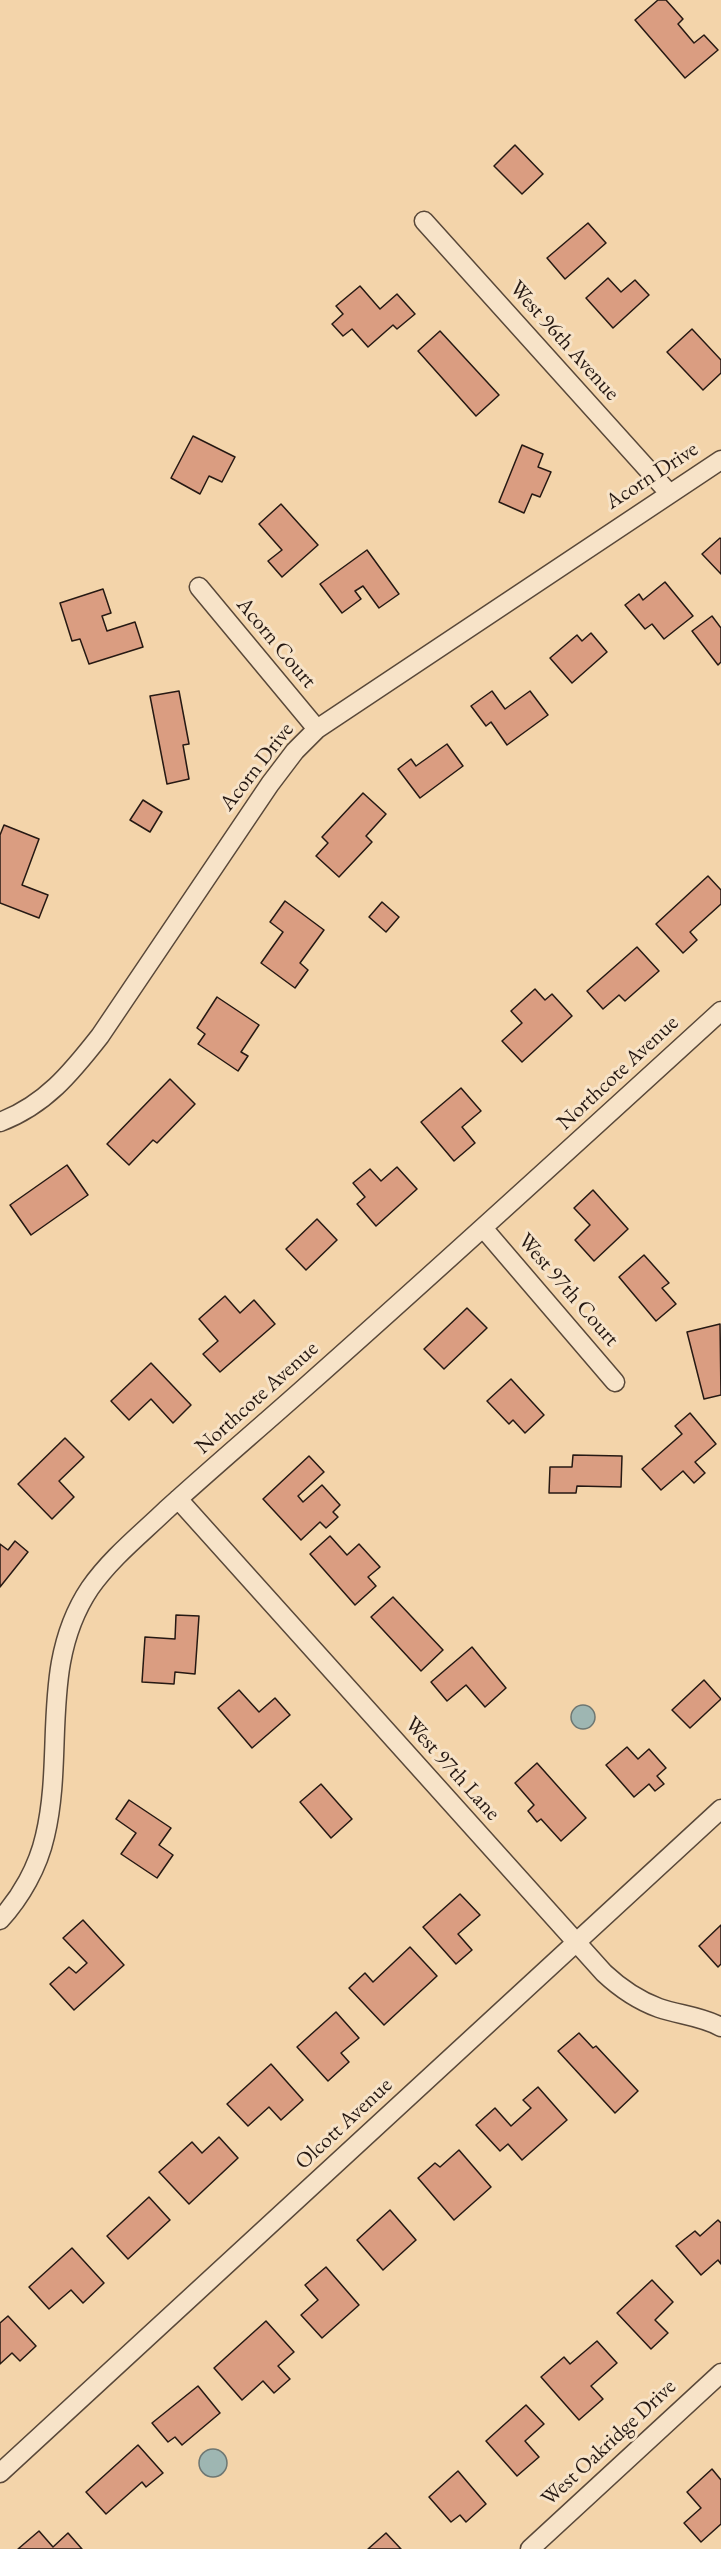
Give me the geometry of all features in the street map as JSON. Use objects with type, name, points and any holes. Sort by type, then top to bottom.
[{"type":"street","name":"West 96th Avenue","points":[[424,221],[669,493]]},
{"type":"street","name":"Acorn Drive","points":[[0,1122],[25,1112],[44,1098],[61,1083],[100,1036],[270,784],[295,751],[317,729],[721,460]]},
{"type":"street","name":"Acorn Court","points":[[199,587],[317,729]]},
{"type":"street","name":"Northcote Avenue","points":[[0,1920],[20,1894],[39,1857],[45,1838],[52,1797],[58,1674],[72,1623],[80,1605],[101,1574],[178,1499],[484,1229],[721,1011]]},
{"type":"street","name":"West 97th Court","points":[[484,1229],[615,1382]]},
{"type":"street","name":"West 97th Lane","points":[[178,1499],[604,1973],[631,1995],[660,2008],[698,2017],[721,2027]]},
{"type":"street","name":"Olcott Avenue","points":[[0,2473],[721,1809]]},
{"type":"street","name":"West Oakridge Drive","points":[[530,2549],[721,2373]]},
{"type":"water","points":[[583,1705],[591,1709],[595,1717],[591,1725],[583,1729],[575,1725],[571,1717],[575,1709]]},
{"type":"water","points":[[213,2449],[223,2453],[227,2463],[223,2473],[213,2477],[203,2473],[199,2463],[203,2453]]},
{"type":"building","points":[[658,0],[666,0],[683,19],[678,24],[694,43],[704,35],[718,50],[685,78],[635,20]]},
{"type":"building","points":[[515,145],[543,174],[522,194],[494,166]]},
{"type":"building","points":[[588,223],[606,243],[565,279],[547,258]]},
{"type":"building","points":[[608,278],[621,292],[635,280],[649,295],[613,328],[586,298]]},
{"type":"building","points":[[360,286],[380,309],[397,294],[415,314],[397,329],[393,325],[368,347],[352,329],[343,336],[332,324],[343,314],[336,306]]},
{"type":"building","points":[[692,329],[721,360],[721,373],[703,390],[667,352]]},
{"type":"building","points":[[440,331],[499,395],[476,416],[418,351]]},
{"type":"building","points":[[193,436],[235,457],[222,482],[209,476],[200,494],[171,478]]},
{"type":"building","points":[[522,445],[543,454],[538,467],[551,472],[540,497],[532,494],[524,513],[499,502]]},
{"type":"building","points":[[281,504],[318,545],[282,577],[268,561],[282,550],[259,524]]},
{"type":"building","points":[[721,539],[721,574],[702,554]]},
{"type":"building","points":[[367,550],[399,594],[379,608],[363,586],[355,591],[361,599],[342,613],[320,584]]},
{"type":"building","points":[[665,582],[693,616],[664,639],[652,624],[645,629],[625,605],[639,594],[643,600]]},
{"type":"building","points":[[103,589],[111,613],[102,616],[107,631],[135,622],[143,647],[89,664],[80,639],[72,641],[60,603]]},
{"type":"building","points":[[712,616],[721,628],[721,662],[718,665],[692,631]]},
{"type":"building","points":[[591,633],[607,652],[572,683],[550,658],[577,635],[582,641]]},
{"type":"building","points":[[179,691],[189,744],[183,745],[189,779],[167,784],[150,696]]},
{"type":"building","points":[[492,691],[505,709],[530,691],[548,715],[507,745],[491,722],[486,726],[471,706]]},
{"type":"building","points":[[447,744],[463,766],[420,798],[398,769],[411,759],[416,766]]},
{"type":"building","points":[[363,793],[386,814],[366,836],[372,842],[339,877],[316,856],[328,843],[322,837]]},
{"type":"building","points":[[143,800],[162,812],[150,832],[130,820]]},
{"type":"building","points":[[4,825],[39,839],[22,885],[48,895],[39,918],[0,903],[0,835]]},
{"type":"building","points":[[708,876],[721,890],[721,904],[690,932],[697,940],[683,953],[656,924]]},
{"type":"building","points":[[285,901],[324,930],[300,963],[308,970],[295,988],[261,963],[283,932],[270,922]]},
{"type":"building","points":[[382,902],[399,917],[386,932],[369,917]]},
{"type":"building","points":[[637,947],[659,971],[625,1001],[619,995],[603,1009],[587,991]]},
{"type":"building","points":[[535,989],[545,1000],[552,994],[572,1016],[522,1062],[502,1041],[522,1023],[511,1011]]},
{"type":"building","points":[[217,997],[259,1025],[241,1052],[248,1056],[238,1071],[198,1044],[205,1034],[197,1028]]},
{"type":"building","points":[[170,1079],[195,1104],[157,1143],[153,1140],[129,1165],[107,1144]]},
{"type":"building","points":[[461,1088],[481,1111],[462,1127],[475,1143],[454,1161],[421,1122]]},
{"type":"building","points":[[67,1165],[88,1195],[31,1235],[10,1205]]},
{"type":"building","points":[[397,1167],[417,1189],[376,1226],[357,1204],[365,1197],[353,1183],[370,1169],[381,1181]]},
{"type":"building","points":[[593,1190],[628,1229],[594,1261],[575,1240],[590,1225],[574,1208]]},
{"type":"building","points":[[317,1219],[337,1240],[306,1270],[286,1249]]},
{"type":"building","points":[[644,1255],[669,1283],[662,1288],[676,1304],[656,1321],[619,1277]]},
{"type":"building","points":[[225,1296],[240,1313],[254,1300],[275,1324],[220,1372],[203,1354],[218,1341],[199,1319]]},
{"type":"building","points":[[467,1308],[487,1328],[444,1369],[424,1349]]},
{"type":"building","points":[[720,1324],[721,1395],[704,1399],[687,1332]]},
{"type":"building","points":[[151,1363],[191,1405],[173,1423],[151,1399],[129,1420],[111,1401]]},
{"type":"building","points":[[511,1379],[544,1415],[525,1433],[513,1420],[509,1424],[487,1401]]},
{"type":"building","points":[[690,1413],[716,1444],[695,1462],[705,1473],[694,1483],[683,1471],[661,1490],[642,1469],[682,1434],[675,1426]]},
{"type":"building","points":[[65,1438],[84,1457],[59,1481],[74,1497],[52,1519],[18,1484]]},
{"type":"building","points":[[573,1455],[622,1456],[621,1487],[577,1486],[576,1493],[549,1493],[550,1467],[572,1467]]},
{"type":"building","points":[[309,1456],[324,1472],[298,1496],[303,1502],[322,1485],[340,1505],[333,1512],[338,1517],[326,1528],[320,1522],[301,1540],[263,1499]]},
{"type":"building","points":[[330,1536],[347,1555],[359,1544],[380,1567],[368,1577],[376,1586],[355,1605],[310,1554]]},
{"type":"building","points":[[15,1541],[28,1552],[0,1587],[0,1544],[8,1550]]},
{"type":"building","points":[[393,1597],[443,1650],[421,1671],[371,1617]]},
{"type":"building","points":[[176,1615],[199,1616],[195,1674],[175,1672],[174,1684],[142,1682],[145,1637],[175,1639]]},
{"type":"building","points":[[472,1647],[506,1688],[485,1707],[466,1685],[447,1701],[431,1682]]},
{"type":"building","points":[[704,1680],[721,1699],[690,1728],[672,1710]]},
{"type":"building","points":[[239,1690],[259,1712],[275,1698],[290,1715],[252,1748],[218,1708]]},
{"type":"building","points":[[627,1747],[638,1759],[649,1749],[666,1768],[657,1776],[664,1784],[655,1791],[649,1784],[634,1797],[606,1765]]},
{"type":"building","points":[[537,1763],[586,1818],[561,1841],[541,1819],[537,1822],[528,1811],[534,1805],[515,1783]]},
{"type":"building","points":[[321,1784],[352,1819],[331,1838],[300,1802]]},
{"type":"building","points":[[129,1800],[171,1828],[159,1845],[173,1855],[157,1878],[121,1854],[136,1833],[116,1819]]},
{"type":"building","points":[[460,1894],[480,1915],[458,1934],[472,1950],[456,1964],[423,1927]]},
{"type":"building","points":[[83,1920],[124,1965],[74,2010],[50,1984],[69,1967],[76,1973],[87,1963],[63,1938]]},
{"type":"building","points":[[721,1925],[721,1964],[718,1967],[699,1946]]},
{"type":"building","points":[[410,1947],[437,1976],[384,2025],[349,1988],[365,1973],[373,1982]]},
{"type":"building","points":[[336,2012],[359,2038],[341,2053],[349,2062],[328,2081],[297,2047]]},
{"type":"building","points":[[579,2033],[593,2048],[596,2046],[638,2091],[615,2113],[558,2051]]},
{"type":"building","points":[[271,2064],[303,2100],[281,2120],[269,2107],[248,2126],[227,2104]]},
{"type":"building","points":[[538,2087],[567,2120],[522,2160],[508,2144],[500,2151],[476,2125],[495,2108],[511,2126],[531,2108],[523,2100]]},
{"type":"building","points":[[219,2137],[238,2158],[189,2204],[159,2172],[192,2142],[202,2153]]},
{"type":"building","points":[[459,2150],[491,2187],[454,2220],[418,2178],[435,2163],[440,2167]]},
{"type":"building","points":[[149,2197],[170,2220],[128,2259],[107,2236]]},
{"type":"building","points":[[390,2210],[416,2240],[383,2270],[357,2240]]},
{"type":"building","points":[[718,2220],[721,2223],[721,2264],[718,2260],[701,2275],[676,2246],[695,2231],[700,2236]]},
{"type":"building","points":[[72,2248],[104,2283],[83,2303],[71,2290],[49,2309],[29,2287]]},
{"type":"building","points":[[326,2267],[359,2305],[322,2338],[301,2315],[318,2300],[305,2285]]},
{"type":"building","points":[[652,2280],[673,2302],[655,2320],[668,2333],[651,2349],[617,2313]]},
{"type":"building","points":[[8,2316],[36,2346],[20,2361],[12,2353],[0,2364],[0,2323]]},
{"type":"building","points":[[266,2321],[294,2352],[278,2366],[290,2379],[274,2393],[263,2381],[242,2400],[214,2368]]},
{"type":"building","points":[[597,2341],[617,2363],[591,2386],[603,2399],[579,2420],[541,2377],[564,2357],[570,2364]]},
{"type":"building","points":[[198,2386],[220,2413],[182,2445],[175,2437],[168,2442],[152,2423]]},
{"type":"building","points":[[526,2405],[544,2424],[525,2441],[539,2457],[517,2476],[486,2441]]},
{"type":"building","points":[[138,2445],[163,2473],[146,2487],[142,2482],[106,2514],[86,2492]]},
{"type":"building","points":[[712,2469],[721,2480],[721,2524],[701,2542],[684,2523],[701,2508],[687,2492]]},
{"type":"building","points":[[458,2471],[486,2504],[466,2522],[460,2515],[451,2522],[429,2497]]},
{"type":"building","points":[[39,2531],[53,2547],[68,2533],[82,2549],[18,2549]]},
{"type":"building","points":[[386,2533],[401,2549],[368,2549]]}]
